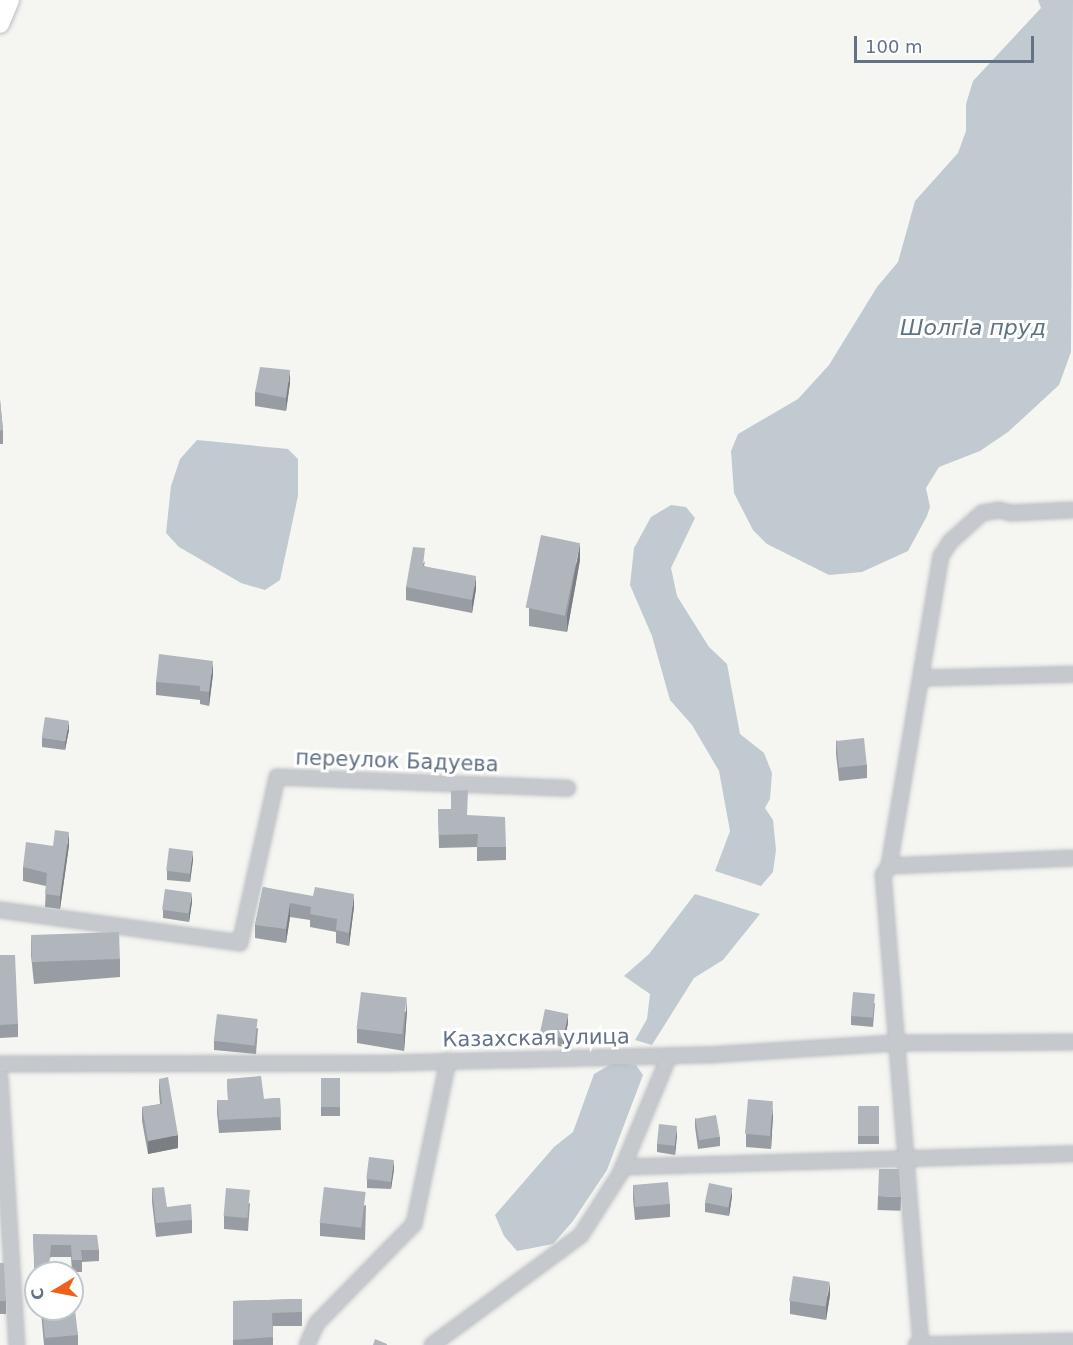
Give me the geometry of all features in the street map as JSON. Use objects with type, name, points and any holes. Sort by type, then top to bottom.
[{"type":"main road","points":[[0,24],[10,0]]},
{"type":"street","points":[[1073,510],[1011,513],[999,510],[982,513],[950,542],[940,556],[922,678],[889,866],[883,885],[895,1043],[908,1157],[919,1345],[1073,1341]]},
{"type":"street","points":[[922,678],[1073,674]]},
{"type":"street","name":"переулок Бадуева","points":[[0,909],[240,943],[277,777],[568,788]]},
{"type":"street","points":[[889,866],[1073,858]]},
{"type":"street","name":"Казахская улица","points":[[0,1064],[448,1061],[669,1056],[895,1043],[1073,1042]]},
{"type":"street","points":[[432,1345],[581,1235],[623,1167],[669,1056]]},
{"type":"street","points":[[307,1345],[317,1323],[414,1224],[448,1061]]},
{"type":"street","points":[[0,1077],[17,1345]]},
{"type":"street","points":[[623,1167],[1073,1154]]},
{"type":"water","name":"ШолгIа пруд","points":[[1038,0],[1073,0],[1071,352],[1059,385],[1008,432],[980,451],[939,467],[926,488],[930,507],[927,516],[908,551],[862,572],[829,575],[767,544],[753,530],[734,493],[731,451],[738,434],[798,399],[829,365],[877,287],[898,262],[915,201],[958,153],[966,131],[966,104],[973,81],[1041,8]]},
{"type":"water","points":[[197,440],[288,449],[298,459],[298,496],[280,580],[265,590],[241,583],[179,547],[166,533],[171,486],[180,459]]},
{"type":"water","points":[[671,505],[686,507],[695,518],[671,568],[677,596],[709,647],[727,664],[740,734],[764,753],[772,773],[770,799],[765,808],[773,820],[776,850],[773,872],[761,886],[715,871],[730,831],[719,771],[692,725],[670,700],[652,636],[630,585],[634,548],[651,517]]},
{"type":"water","points":[[695,894],[760,914],[723,960],[694,978],[652,1045],[635,1040],[647,1019],[650,994],[624,976],[649,954]]},
{"type":"water","points":[[613,1063],[636,1065],[643,1075],[607,1170],[573,1221],[553,1244],[517,1251],[504,1236],[495,1215],[554,1147],[573,1132],[594,1074]]},
{"type":"building","points":[[260,367],[290,370],[286,398],[255,392]]},
{"type":"building","points":[[0,400],[3,430],[0,431]]},
{"type":"building","points":[[541,535],[580,543],[565,616],[526,607]]},
{"type":"building","points":[[413,547],[425,548],[423,566],[476,576],[472,600],[406,587]]},
{"type":"building","points":[[159,654],[213,661],[209,692],[200,691],[200,686],[156,682]]},
{"type":"building","points":[[45,717],[69,721],[65,741],[42,738]]},
{"type":"building","points":[[864,738],[867,765],[839,768],[836,741]]},
{"type":"building","points":[[468,790],[467,815],[505,817],[506,847],[477,847],[478,834],[439,835],[438,809],[451,809],[451,791]]},
{"type":"building","points":[[55,830],[69,832],[60,896],[45,894],[47,873],[23,867],[26,842],[53,846]]},
{"type":"building","points":[[169,848],[193,851],[190,874],[166,871]]},
{"type":"building","points":[[263,887],[313,896],[315,887],[354,894],[349,933],[336,930],[337,919],[310,914],[311,907],[290,903],[286,929],[255,925]]},
{"type":"building","points":[[165,889],[192,893],[189,914],[162,910]]},
{"type":"building","points":[[119,932],[120,959],[32,962],[31,935]]},
{"type":"building","points":[[0,955],[15,955],[18,1024],[0,1025]]},
{"type":"building","points":[[361,992],[407,998],[402,1034],[356,1029]]},
{"type":"building","points":[[853,992],[875,994],[873,1018],[851,1016]]},
{"type":"building","points":[[545,1009],[568,1014],[563,1038],[540,1033]]},
{"type":"building","points":[[217,1014],[258,1019],[254,1046],[214,1041]]},
{"type":"building","points":[[261,1076],[264,1099],[280,1098],[281,1117],[219,1120],[217,1100],[228,1100],[227,1079]]},
{"type":"building","points":[[168,1077],[178,1135],[148,1141],[142,1107],[162,1104],[159,1079]]},
{"type":"building","points":[[321,1078],[340,1078],[340,1107],[321,1107]]},
{"type":"building","points":[[748,1099],[773,1101],[770,1136],[745,1134]]},
{"type":"building","points":[[858,1106],[879,1106],[879,1136],[858,1136]]},
{"type":"building","points":[[716,1115],[720,1137],[699,1140],[695,1119]]},
{"type":"building","points":[[659,1124],[677,1126],[675,1146],[657,1144]]},
{"type":"building","points":[[369,1157],[394,1160],[391,1182],[366,1179]]},
{"type":"building","points":[[879,1169],[899,1169],[901,1197],[878,1196]]},
{"type":"building","points":[[668,1182],[670,1204],[635,1207],[633,1185]]},
{"type":"building","points":[[709,1183],[732,1188],[728,1208],[705,1203]]},
{"type":"building","points":[[164,1187],[167,1207],[191,1204],[192,1220],[156,1223],[152,1188]]},
{"type":"building","points":[[324,1187],[366,1192],[361,1228],[320,1223]]},
{"type":"building","points":[[226,1188],[250,1190],[247,1218],[224,1216]]},
{"type":"building","points":[[33,1234],[97,1235],[99,1250],[81,1250],[82,1260],[72,1260],[71,1245],[51,1245],[50,1261],[34,1261]]},
{"type":"building","points":[[0,1263],[4,1263],[6,1301],[0,1301]]},
{"type":"building","points":[[793,1276],[830,1282],[826,1306],[789,1301]]},
{"type":"building","points":[[302,1299],[302,1312],[272,1313],[273,1337],[233,1340],[233,1301]]},
{"type":"building","points":[[43,1321],[76,1321],[78,1335],[45,1338]]},
{"type":"building","points":[[375,1339],[387,1344],[387,1345],[373,1345]]}]
